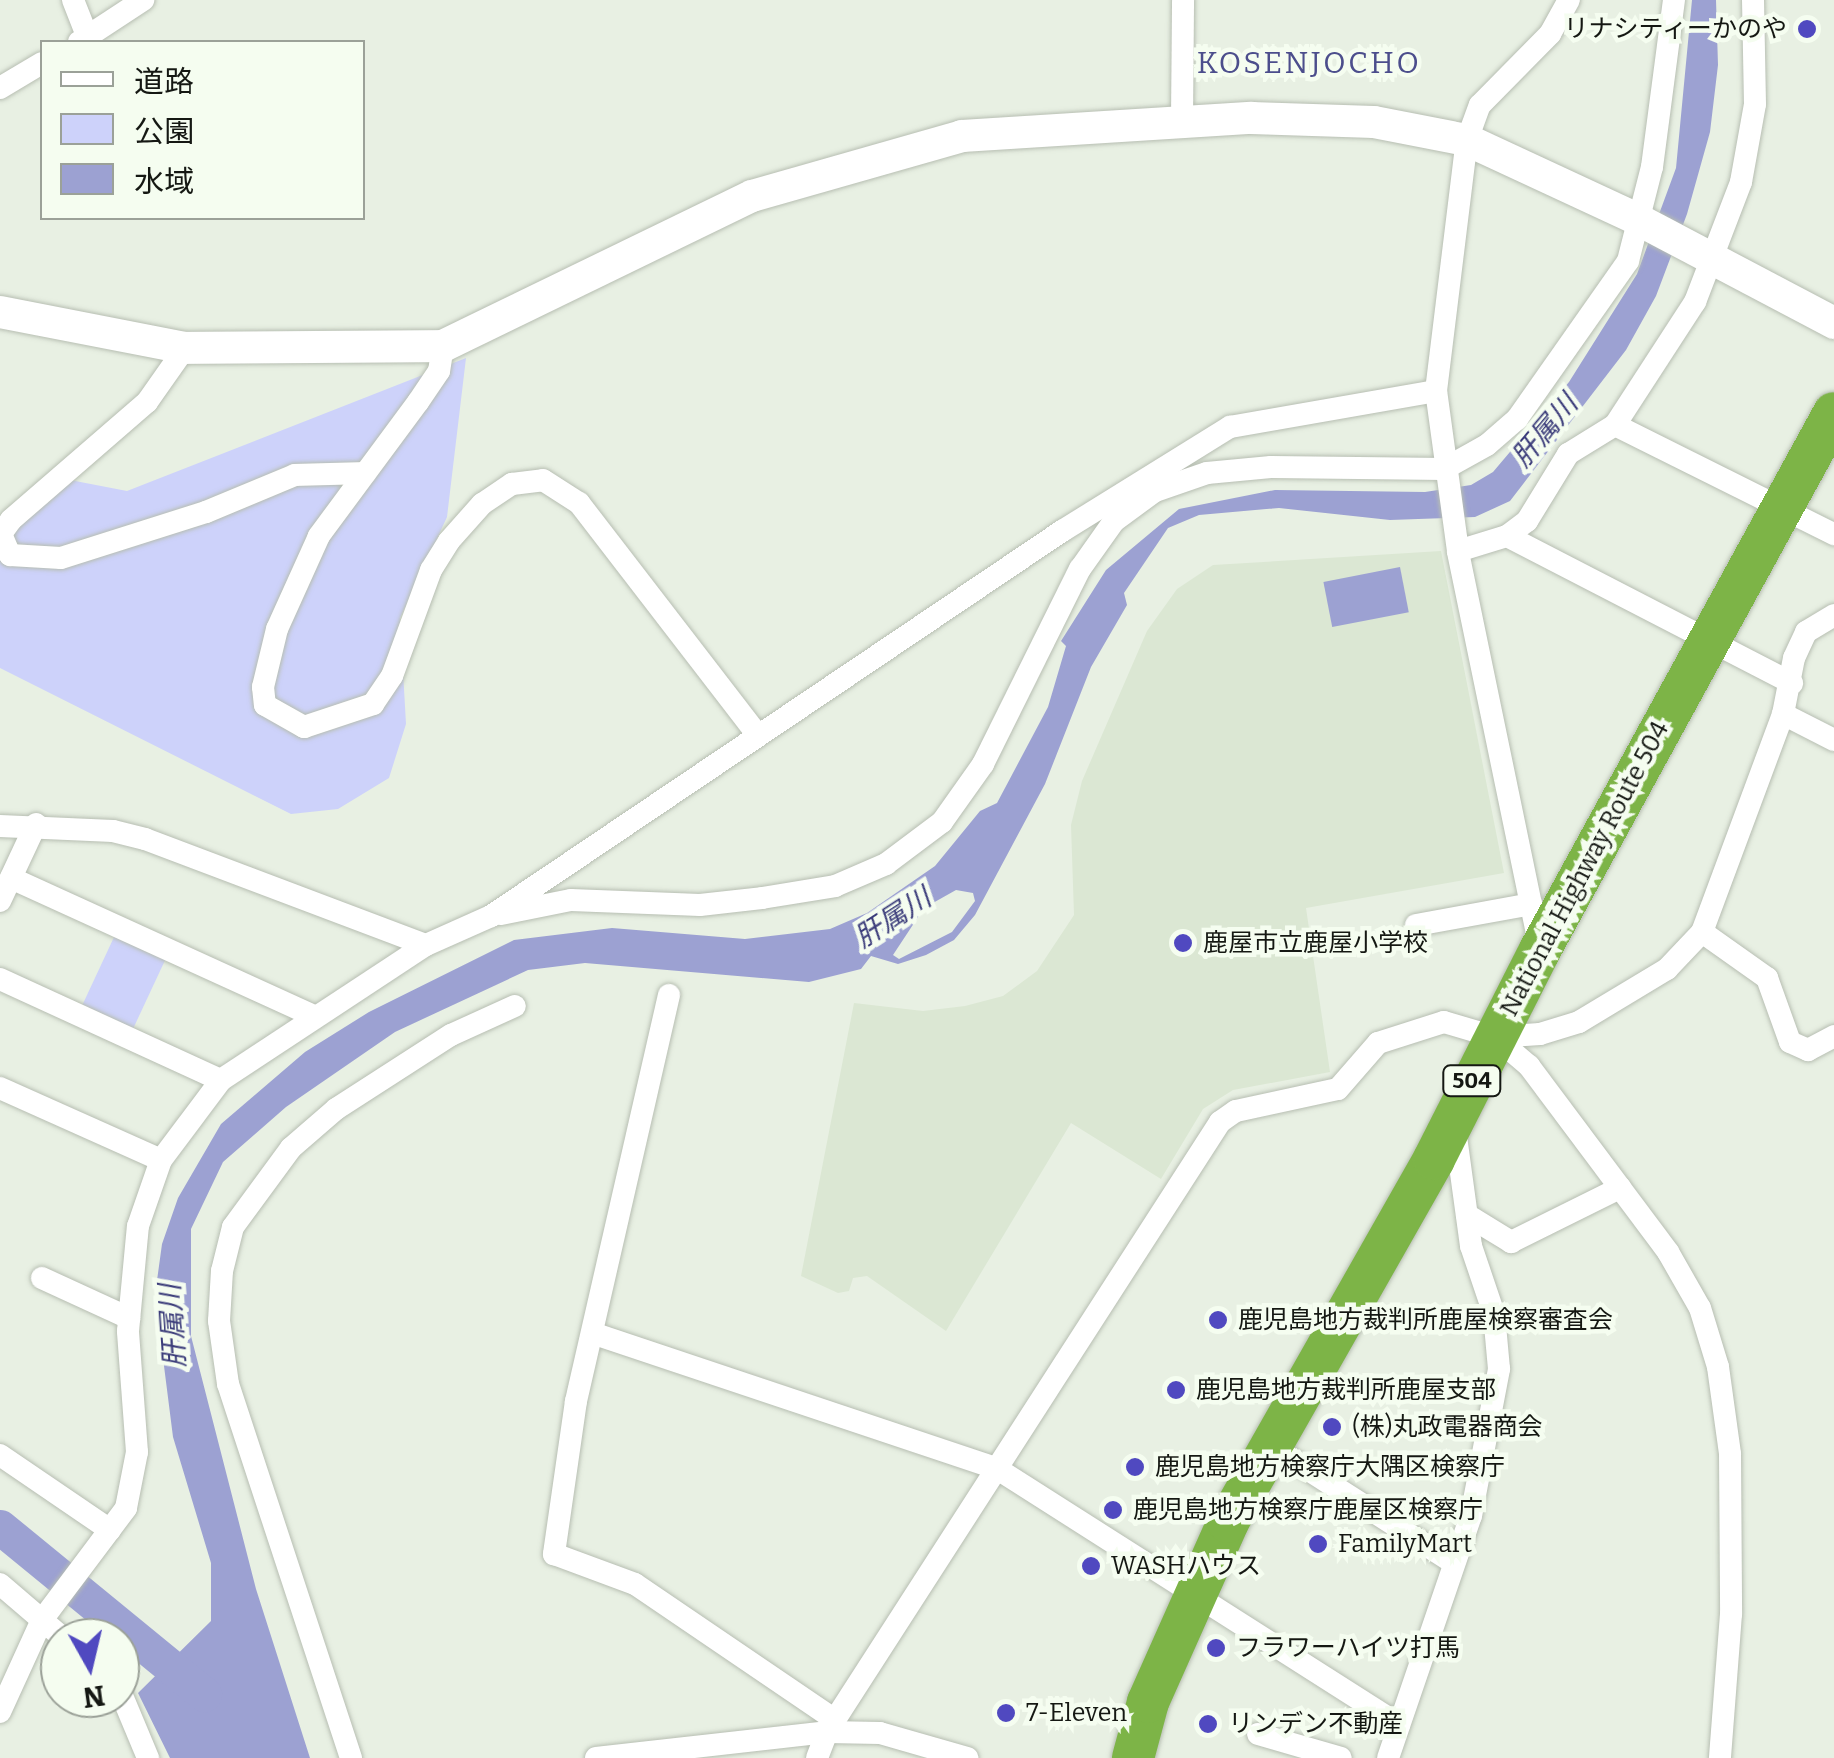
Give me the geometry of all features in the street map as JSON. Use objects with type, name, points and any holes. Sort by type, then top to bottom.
[{"type":"highway","name":"National Highway Route 504","points":[[1133,1758],[1148,1702],[1192,1594],[1834,414]]},
{"type":"street","points":[[73,0],[83,40],[143,0]]},
{"type":"street","points":[[1182,120],[1183,0]]},
{"type":"street","points":[[1540,950],[1458,550],[1436,391],[1467,140],[1480,105],[1550,34],[1569,0]]},
{"type":"street","points":[[491,916],[571,900],[700,906],[762,898],[835,886],[886,864],[942,822],[983,764],[1080,569],[1114,521],[1155,490],[1207,474],[1270,466],[1444,469],[1517,419],[1628,261],[1672,47],[1674,0]]},
{"type":"street","points":[[1458,550],[1507,536],[1526,521],[1568,454],[1615,425],[1695,302],[1710,258],[1722,244],[1741,182],[1755,104],[1753,0]]},
{"type":"street","points":[[0,88],[40,64]]},
{"type":"street","points":[[0,312],[185,348],[443,346],[752,196],[962,136],[1182,120],[1374,122],[1467,140],[1639,220],[1834,323]]},
{"type":"street","points":[[443,346],[439,371],[319,536],[277,630],[263,687],[265,705],[278,717],[304,726],[373,704],[392,676],[431,570],[450,541],[497,494],[543,480],[579,503],[640,576],[757,734]]},
{"type":"street","points":[[185,348],[146,402],[12,520],[1,534],[10,555],[61,558],[206,512],[296,475],[366,472]]},
{"type":"street","points":[[44,1618],[126,1508],[137,1452],[128,1318],[138,1226],[161,1160],[221,1080],[312,1015],[426,945],[491,916],[1062,530],[1230,427],[1436,391]]},
{"type":"street","points":[[1615,425],[1834,534]]},
{"type":"street","points":[[1507,536],[1686,632],[1711,638],[1792,683]]},
{"type":"street","points":[[1496,1036],[1540,1034],[1579,1022],[1666,969],[1702,932],[1783,714],[1806,632],[1834,615]]},
{"type":"street","points":[[1783,714],[1834,740]]},
{"type":"street","points":[[0,826],[36,824],[145,839],[426,945]]},
{"type":"street","points":[[0,901],[36,824]]},
{"type":"street","points":[[11,878],[312,1015]]},
{"type":"street","points":[[1416,925],[1531,904]]},
{"type":"street","points":[[1702,932],[1767,978],[1790,1042],[1808,1050],[1834,1036]]},
{"type":"street","points":[[0,980],[221,1080]]},
{"type":"street","points":[[669,995],[595,1334],[576,1401],[554,1554],[636,1584],[831,1726]]},
{"type":"street","points":[[351,1758],[228,1384],[219,1320],[222,1271],[233,1227],[291,1148],[336,1109],[451,1035],[515,1006]]},
{"type":"street","points":[[818,1758],[831,1726],[1220,1122],[1236,1110],[1338,1089],[1378,1042],[1414,1030],[1461,1022],[1496,1036],[1529,1066],[1620,1188],[1700,1308],[1718,1367],[1730,1454],[1731,1614],[1720,1758]]},
{"type":"street","points":[[0,1088],[161,1160]]},
{"type":"street","points":[[1388,1758],[1398,1726],[1413,1700],[1454,1564],[1488,1446],[1500,1370],[1494,1314],[1467,1215],[1453,1116]]},
{"type":"street","points":[[1467,1215],[1511,1242],[1620,1188]]},
{"type":"street","points":[[42,1278],[128,1318]]},
{"type":"street","points":[[595,1334],[996,1468],[1398,1726]]},
{"type":"street","points":[[1270,1446],[1454,1564]]},
{"type":"street","points":[[0,1455],[106,1536]]},
{"type":"street","points":[[0,1584],[40,1618]]},
{"type":"street","points":[[0,1712],[40,1624]]},
{"type":"street","points":[[131,1718],[148,1758]]},
{"type":"street","points":[[596,1758],[644,1755],[831,1726],[880,1734],[967,1758]]},
{"type":"street","points":[[1258,1734],[1340,1758]]},
{"type":"shaded area","name":"鹿屋市立鹿屋小学校","points":[[1441,551],[1504,873],[1306,908],[1330,1072],[1233,1090],[1203,1109],[1161,1179],[1071,1123],[946,1331],[867,1276],[853,1278],[849,1291],[838,1293],[801,1276],[854,1003],[923,1011],[965,1006],[1003,996],[1037,971],[1074,915],[1071,825],[1082,781],[1147,631],[1177,589],[1213,565]]},
{"type":"green space","points":[[466,358],[447,517],[400,618],[406,724],[389,778],[338,809],[291,814],[0,668],[0,537],[70,480],[127,491]]},
{"type":"green space","points":[[115,935],[166,959],[133,1028],[82,1005]]},
{"type":"water","name":"肝属川","points":[[1692,0],[1716,0],[1718,65],[1710,132],[1687,214],[1656,296],[1626,350],[1510,501],[1475,517],[1390,520],[1279,508],[1199,515],[1168,528],[1124,593],[1127,605],[1091,667],[1045,784],[975,915],[954,940],[898,964],[871,956],[861,969],[809,982],[585,963],[528,970],[395,1032],[286,1107],[223,1162],[191,1229],[191,1336],[256,1589],[310,1758],[170,1758],[140,1691],[211,1621],[211,1563],[173,1437],[155,1295],[162,1244],[178,1198],[221,1124],[305,1052],[369,1012],[514,940],[612,928],[745,939],[830,929],[867,913],[935,866],[980,811],[997,803],[1048,707],[1066,646],[1061,641],[1106,570],[1179,509],[1275,490],[1425,492],[1471,485],[1493,472],[1569,382],[1637,274],[1676,168]],"holes":[[[956,890],[973,893],[975,901],[952,932],[899,959],[893,955],[924,908]]]},
{"type":"water","points":[[1400,567],[1409,612],[1332,627],[1323,582]]},
{"type":"waterway","points":[[0,1527],[204,1694]]},
{"type":"place","name":"リナシティーかのや","points":[[1807,29]]},
{"type":"place","name":"鹿屋市立鹿屋小学校","points":[[1183,943]]},
{"type":"place","name":"鹿児島地方裁判所鹿屋検察審査会","points":[[1218,1320]]},
{"type":"place","name":"鹿児島地方裁判所鹿屋支部","points":[[1176,1390]]},
{"type":"place","name":"(株)丸政電器商会","points":[[1332,1427]]},
{"type":"place","name":"鹿児島地方検察庁大隅区検察庁","points":[[1135,1467]]},
{"type":"place","name":"鹿児島地方検察庁鹿屋区検察庁","points":[[1113,1510]]},
{"type":"place","name":"FamilyMart","points":[[1318,1544]]},
{"type":"place","name":"WASHハウス","points":[[1091,1566]]},
{"type":"place","name":"フラワーハイツ打馬","points":[[1216,1648]]},
{"type":"place","name":"7-Eleven","points":[[1006,1713]]},
{"type":"place","name":"リンデン不動産","points":[[1208,1724]]},
{"type":"district","name":"KOSENJOCHO","points":[[1309,63]]}]
